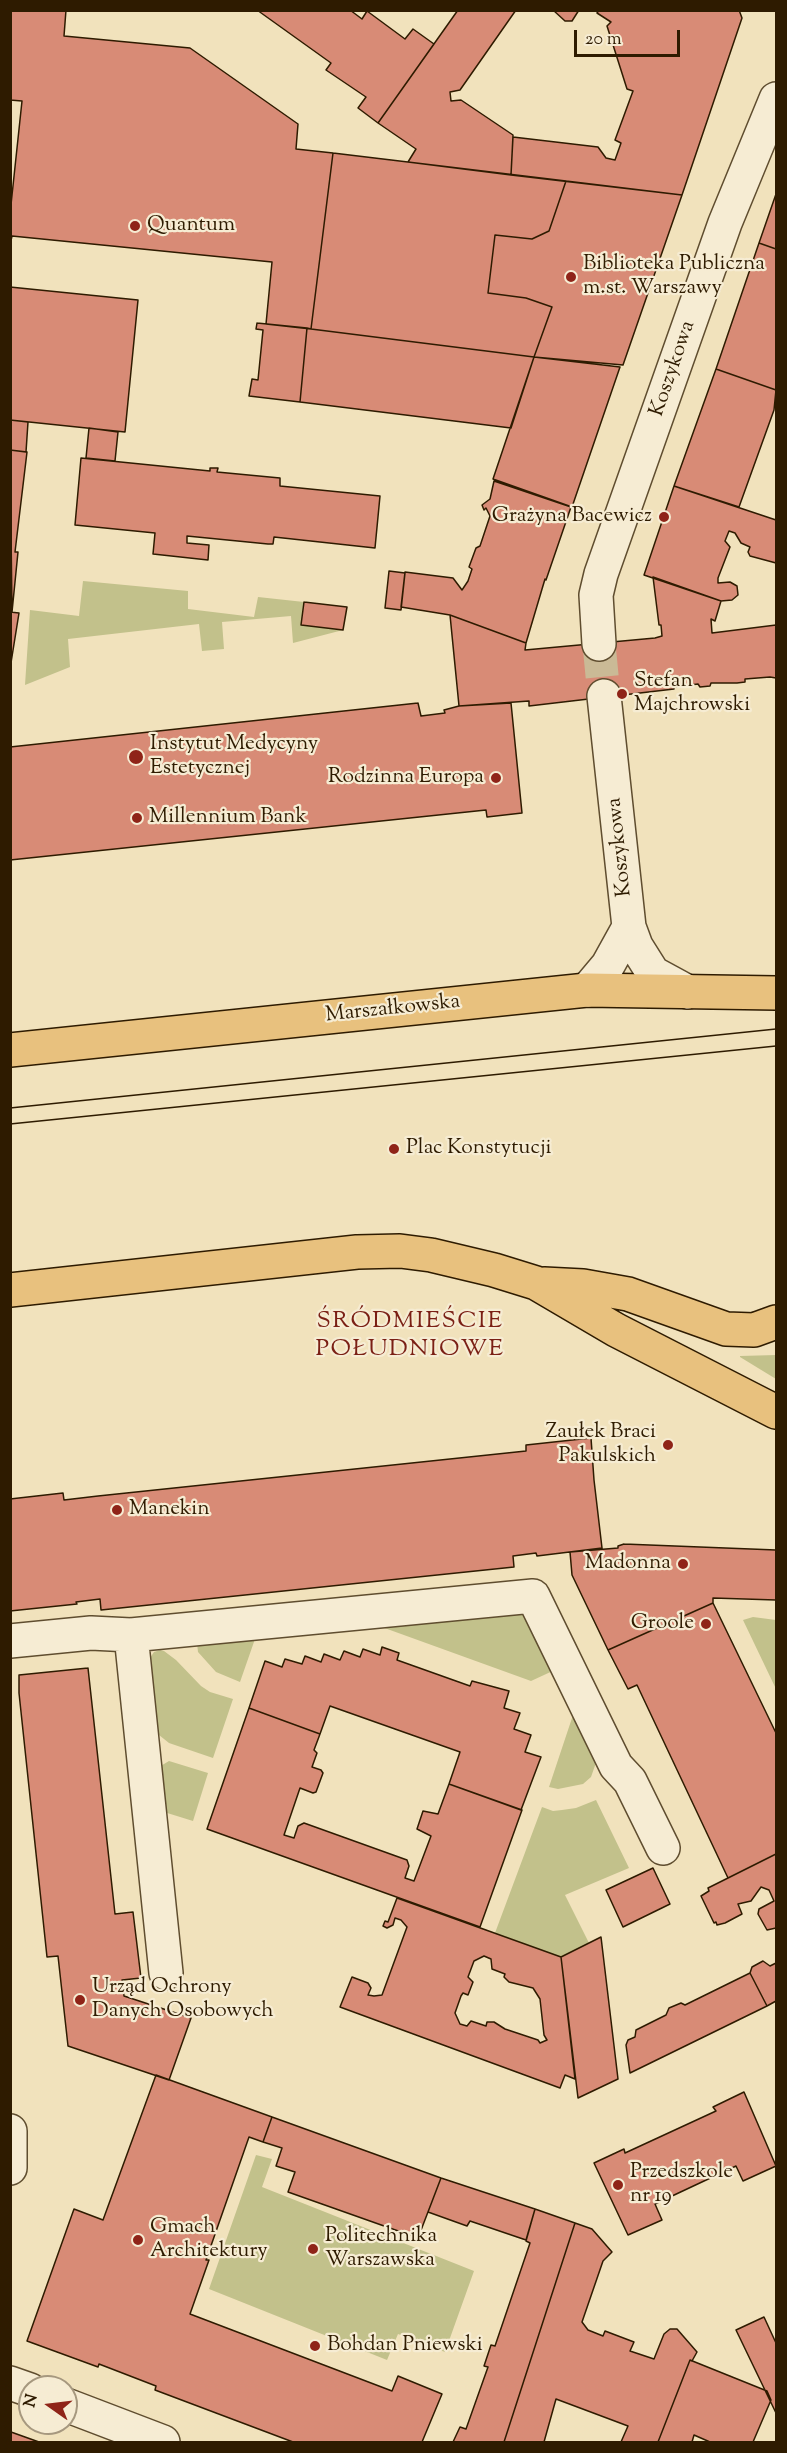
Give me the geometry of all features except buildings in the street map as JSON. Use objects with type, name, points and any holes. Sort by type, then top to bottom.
[{"type":"main road","name":"Marszałkowska","points":[[10,1050],[587,990],[777,993]]},
{"type":"main road","points":[[10,1290],[357,1252],[400,1251],[462,1262],[536,1283],[583,1286],[628,1294],[678,1314],[726,1329],[753,1330],[777,1322]]},
{"type":"main road","points":[[536,1283],[616,1330],[777,1412]]},
{"type":"street","name":"Koszykowa","points":[[599,644],[596,595],[601,574],[725,223],[777,99]]},
{"type":"street","name":"Koszykowa","points":[[604,696],[630,927],[636,946],[653,973],[688,992]]},
{"type":"street","name":"Koszykowa","points":[[587,990],[608,965],[630,927]]},
{"type":"street","points":[[10,1641],[91,1633],[131,1635],[533,1596],[616,1766],[630,1781],[663,1848]]},
{"type":"street","points":[[131,1635],[166,1973]]},
{"type":"street","points":[[10,2131],[10,2168]]},
{"type":"street","points":[[78,2409],[163,2442]]},
{"type":"shaded area","points":[[83,581],[188,591],[188,609],[254,617],[258,597],[304,602],[302,625],[343,630],[293,643],[291,616],[222,622],[224,649],[202,651],[199,624],[68,639],[70,667],[25,685],[30,610],[79,616]]},
{"type":"shaded area","points":[[776,1355],[776,1379],[740,1357],[740,1356]]},
{"type":"shaded area","points":[[527,1611],[557,1669],[531,1681],[379,1626]]},
{"type":"shaded area","points":[[753,1617],[776,1620],[776,1689],[743,1620]]},
{"type":"shaded area","points":[[255,1639],[240,1682],[216,1672],[198,1652],[197,1643]]},
{"type":"shaded area","points":[[160,1650],[176,1660],[201,1686],[210,1692],[233,1699],[213,1758],[169,1743],[152,1726],[150,1658],[154,1652]]},
{"type":"shaded area","points":[[575,1709],[598,1757],[591,1777],[583,1784],[558,1789],[549,1787]]},
{"type":"shaded area","points":[[169,1761],[208,1773],[193,1821],[164,1812],[159,1767]]},
{"type":"shaded area","points":[[596,1800],[629,1868],[565,1895],[589,1943],[561,1957],[495,1933],[542,1807],[553,1811],[562,1810],[576,1808]]},
{"type":"shaded area","points":[[256,2155],[272,2159],[262,2187],[474,2271],[445,2352],[398,2334],[387,2360],[209,2289]]},
{"type":"tunnel","points":[[599,644],[604,696]]},
{"type":"tram line","points":[[10,1108],[776,1029]]},
{"type":"tram line","points":[[10,1124],[776,1046]]},
{"type":"place","name":"Quantum","points":[[135,226]]},
{"type":"place","name":"Biblioteka Publiczna m.st. Warszawy","points":[[571,277]]},
{"type":"place","name":"Grażyna Bacewicz","points":[[664,517]]},
{"type":"place","name":"Stefan Majchrowski","points":[[622,694]]},
{"type":"place","name":"Instytut Medycyny Estetycznej","points":[[136,757]]},
{"type":"place","name":"Rodzinna Europa","points":[[496,778]]},
{"type":"place","name":"Millennium Bank","points":[[137,818]]},
{"type":"place","name":"Plac Konstytucji","points":[[394,1149]]},
{"type":"place","name":"Zaułek Braci Pakulskich","points":[[668,1445]]},
{"type":"place","name":"Manekin","points":[[117,1510]]},
{"type":"place","name":"Madonna","points":[[683,1564]]},
{"type":"place","name":"Groole","points":[[706,1624]]},
{"type":"place","name":"Urząd Ochrony Danych Osobowych","points":[[80,2000]]},
{"type":"place","name":"Przedszkole nr 19","points":[[618,2185]]},
{"type":"place","name":"Gmach Architektury","points":[[138,2240]]},
{"type":"place","name":"Politechnika Warszawska","points":[[313,2249]]},
{"type":"place","name":"Bohdan Pniewski","points":[[315,2346]]},
{"type":"district","name":"ŚRÓDMIEŚCIE POŁUDNIOWE","points":[[410,1337]]}]
